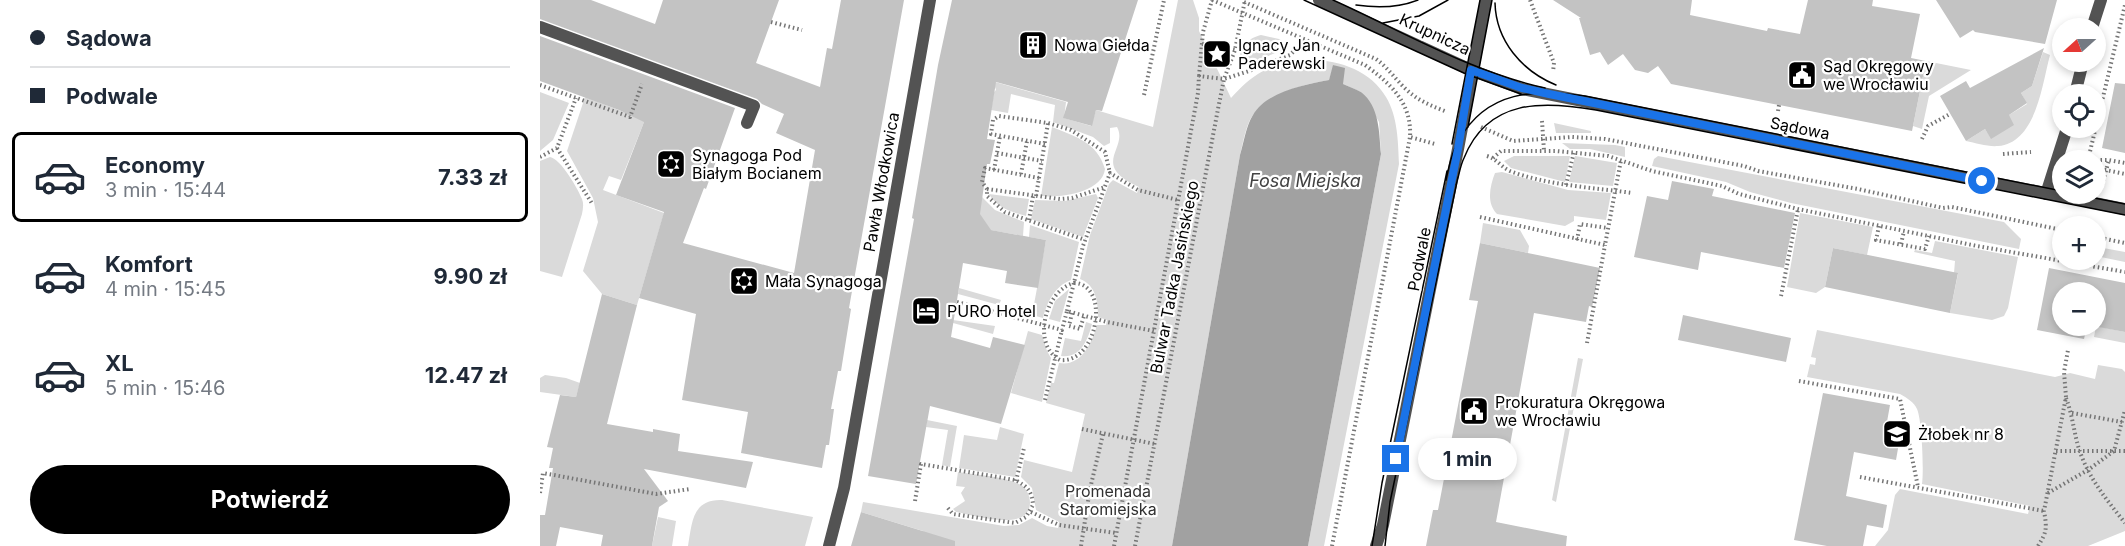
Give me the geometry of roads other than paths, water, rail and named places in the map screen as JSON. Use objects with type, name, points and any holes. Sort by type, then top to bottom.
[{"type":"street","name":"Pawła Włodkowica","points":[[829,546],[844,488],[930,0]]},
{"type":"street","name":"Krupnicza","points":[[1319,0],[1471,70]]},
{"type":"street","name":"Podwale","points":[[1381,546],[1383,525],[1486,0]]},
{"type":"street","points":[[2095,18],[2101,0]]},
{"type":"street","points":[[540,27],[754,106],[747,123]]},
{"type":"street","name":"Sądowa","points":[[1471,70],[1522,88],[1549,94],[2125,209]]},
{"type":"street","points":[[2046,194],[2064,138]]},
{"type":"street","name":"Podwale","points":[[1376,546],[1383,525]]},
{"type":"water","name":"Fosa Miejska","points":[[1333,65],[1345,68],[1343,84],[1361,92],[1372,105],[1379,129],[1381,154],[1308,546],[1172,546],[1240,155],[1247,129],[1253,115],[1267,100],[1287,90],[1329,80]]},
{"type":"tram line","points":[[1304,0],[1466,74],[1521,94]]},
{"type":"tram line","points":[[1333,0],[1437,50],[1490,72],[1545,88]]},
{"type":"tram line","points":[[1356,5],[1387,7],[1418,0]]},
{"type":"tram line","points":[[1383,23],[1419,16],[1448,0]]},
{"type":"tram line","points":[[1452,144],[1480,0]]},
{"type":"tram line","points":[[1468,127],[1492,0]]},
{"type":"tram line","points":[[1495,3],[1500,30],[1513,53],[1532,72],[1556,85]]},
{"type":"tram line","points":[[1446,180],[1459,140],[1470,123],[1483,111],[1498,102],[1514,97],[1548,93],[1585,96],[2052,189]]},
{"type":"tram line","points":[[1456,185],[1461,164],[1474,138],[1487,124],[1503,114],[1520,108],[1557,105],[1596,110],[2125,215]]},
{"type":"tram line","points":[[1372,546],[1382,483],[1447,171]]},
{"type":"tram line","points":[[1385,546],[1390,502],[1458,177]]},
{"type":"tram line","points":[[2106,200],[2125,204]]},
{"type":"place","name":"Nowa Giełda","points":[[1033,45]]},
{"type":"place","name":"Ignacy Jan Paderewski","points":[[1217,54]]},
{"type":"place","name":"Sąd Okręgowy we Wrocławiu","points":[[1802,75]]},
{"type":"place","name":"Synagoga Pod Białym Bocianem","points":[[671,164]]},
{"type":"place","name":"Mała Synagoga","points":[[744,281]]},
{"type":"place","name":"PURO Hotel","points":[[926,311]]},
{"type":"place","name":"Prokuratura Okręgowa we Wrocławiu","points":[[1474,411]]},
{"type":"place","name":"Żłobek nr 8","points":[[1897,434]]},
{"type":"park label","name":"Promenada Staromiejska","points":[[1108,500]]}]
